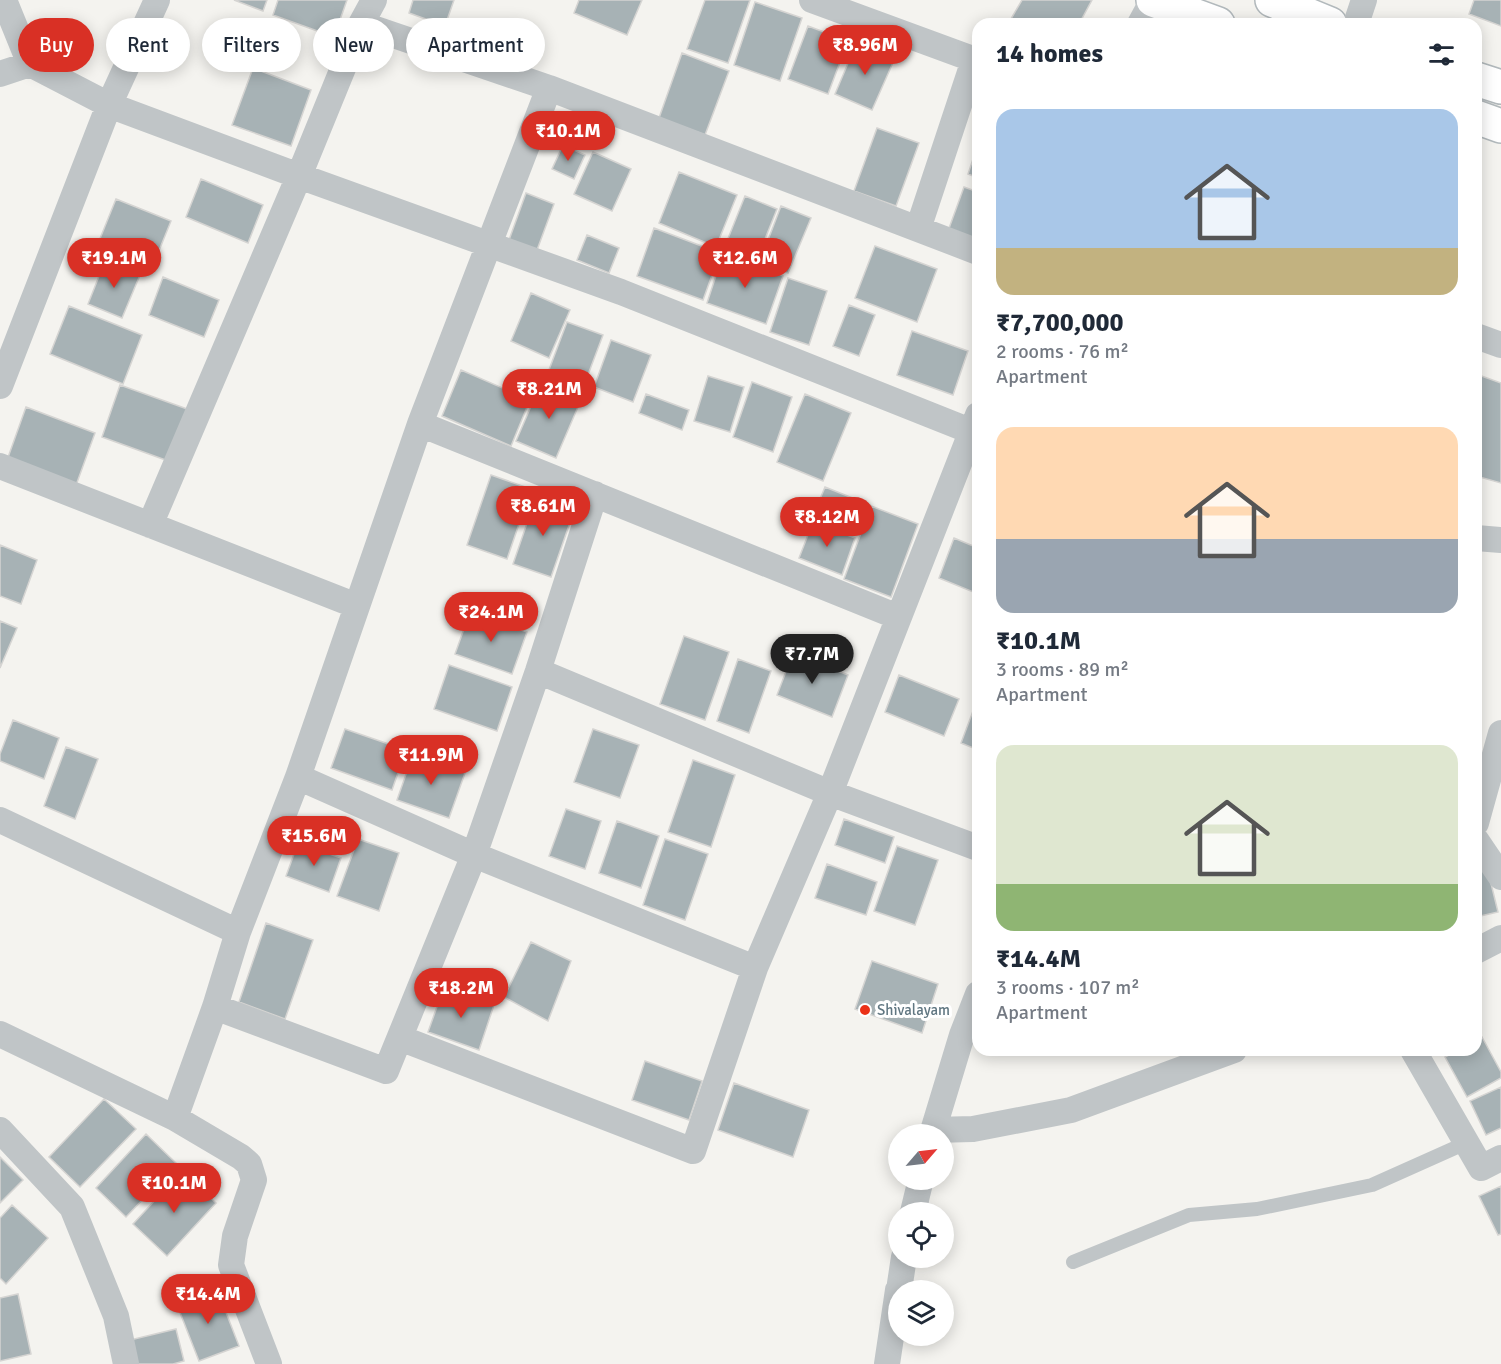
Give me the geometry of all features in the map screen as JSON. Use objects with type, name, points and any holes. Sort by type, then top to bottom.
[{"type":"main road","points":[[1153,0],[1202,18]]},
{"type":"main road","points":[[1272,0],[1316,18]]},
{"type":"main road","points":[[1482,80],[1501,87]]},
{"type":"main road","points":[[1482,119],[1501,126]]},
{"type":"street","points":[[3,0],[18,36]]},
{"type":"street","points":[[0,386],[109,105],[157,0]]},
{"type":"street","points":[[365,18],[374,0]]},
{"type":"street","points":[[812,0],[972,60]]},
{"type":"street","points":[[1143,18],[1153,0]]},
{"type":"street","points":[[1358,18],[1364,0]]},
{"type":"street","points":[[394,35],[549,88],[972,250]]},
{"type":"street","points":[[0,75],[18,68]]},
{"type":"street","points":[[45,72],[109,105],[621,292],[972,425]]},
{"type":"street","points":[[150,525],[342,72]]},
{"type":"street","points":[[918,229],[972,73]]},
{"type":"street","points":[[175,1118],[215,1007],[238,932],[297,777],[420,424],[549,88]]},
{"type":"street","points":[[1482,338],[1501,345]]},
{"type":"street","points":[[420,424],[898,618]]},
{"type":"street","points":[[400,1038],[693,1151],[755,968],[830,794],[898,618],[972,437]]},
{"type":"street","points":[[0,466],[357,606]]},
{"type":"street","points":[[215,1007],[386,1071],[474,855],[596,494]]},
{"type":"street","points":[[1482,538],[1501,540]]},
{"type":"street","points":[[538,671],[830,794],[972,846]]},
{"type":"street","points":[[1482,801],[1501,733]]},
{"type":"street","points":[[297,777],[474,855],[755,968]]},
{"type":"street","points":[[0,819],[238,932]]},
{"type":"street","points":[[1482,849],[1501,877]]},
{"type":"street","points":[[1482,948],[1501,938]]},
{"type":"street","points":[[935,1124],[972,1009]]},
{"type":"street","points":[[0,1034],[175,1118],[249,1164],[254,1180],[235,1236],[231,1265],[269,1364]]},
{"type":"street","points":[[954,1130],[973,1129],[1071,1110],[1218,1056]]},
{"type":"street","points":[[1416,1056],[1481,1168],[1501,1158]]},
{"type":"street","points":[[0,1130],[72,1207],[116,1316],[126,1364]]},
{"type":"street","points":[[888,1364],[890,1346]]},
{"type":"lane","points":[[1073,1262],[1189,1215],[1257,1209],[1372,1185],[1466,1143]]},
{"type":"building","points":[[234,0],[267,0],[263,11]]},
{"type":"building","points":[[278,0],[347,0],[341,18],[313,18],[313,29],[301,25],[301,18],[281,18],[273,15]]},
{"type":"building","points":[[413,0],[454,0],[448,18],[423,18],[409,13]]},
{"type":"building","points":[[579,0],[642,0],[627,35],[574,13]]},
{"type":"building","points":[[705,0],[750,0],[728,63],[687,49]]},
{"type":"building","points":[[1022,0],[1092,0],[1082,18],[1012,18]]},
{"type":"building","points":[[1474,0],[1501,0],[1501,26],[1469,14]]},
{"type":"building","points":[[755,2],[802,18],[780,81],[734,65]]},
{"type":"building","points":[[808,26],[848,41],[828,94],[788,79]]},
{"type":"building","points":[[857,42],[895,58],[872,110],[835,94]]},
{"type":"building","points":[[682,53],[729,71],[705,135],[659,118]]},
{"type":"building","points":[[252,72],[264,72],[311,90],[291,146],[232,125]]},
{"type":"building","points":[[877,128],[919,143],[896,206],[854,191]]},
{"type":"building","points":[[563,145],[585,155],[574,179],[552,169]]},
{"type":"building","points":[[593,152],[631,169],[612,211],[574,194]]},
{"type":"building","points":[[972,162],[972,176],[968,174]]},
{"type":"building","points":[[679,172],[737,195],[716,247],[659,223]]},
{"type":"building","points":[[201,179],[263,205],[248,243],[186,217]]},
{"type":"building","points":[[964,187],[972,190],[972,240],[948,231]]},
{"type":"building","points":[[526,193],[554,204],[537,250],[509,240]]},
{"type":"building","points":[[745,196],[777,209],[757,259],[725,246]]},
{"type":"building","points":[[116,199],[171,221],[154,263],[99,241]]},
{"type":"building","points":[[781,206],[811,218],[788,273],[760,261]]},
{"type":"building","points":[[654,228],[720,253],[703,300],[637,276]]},
{"type":"building","points":[[587,235],[619,248],[609,273],[577,260]]},
{"type":"building","points":[[875,246],[937,269],[917,322],[855,298]]},
{"type":"building","points":[[723,254],[783,276],[766,324],[707,303]]},
{"type":"building","points":[[105,261],[140,275],[122,318],[88,304]]},
{"type":"building","points":[[163,277],[219,300],[204,337],[149,315]]},
{"type":"building","points":[[788,278],[827,291],[809,345],[770,332]]},
{"type":"building","points":[[531,293],[570,310],[549,358],[511,341]]},
{"type":"building","points":[[849,305],[875,315],[859,356],[833,346]]},
{"type":"building","points":[[69,306],[142,335],[123,384],[50,354]]},
{"type":"building","points":[[567,322],[603,335],[583,388],[547,375]]},
{"type":"building","points":[[912,331],[968,351],[953,395],[897,375]]},
{"type":"building","points":[[611,340],[651,355],[633,402],[594,387]]},
{"type":"building","points":[[461,370],[530,400],[511,446],[442,416]]},
{"type":"building","points":[[708,376],[744,387],[730,432],[694,421]]},
{"type":"building","points":[[1482,376],[1501,383],[1501,483],[1482,478]]},
{"type":"building","points":[[752,382],[792,397],[773,452],[733,437]]},
{"type":"building","points":[[541,383],[581,400],[556,458],[516,441]]},
{"type":"building","points":[[120,385],[190,410],[171,462],[102,437]]},
{"type":"building","points":[[646,394],[689,410],[682,430],[639,413]]},
{"type":"building","points":[[805,394],[851,413],[823,481],[777,462]]},
{"type":"building","points":[[26,407],[95,433],[75,488],[6,463]]},
{"type":"building","points":[[491,475],[531,489],[507,559],[467,545]]},
{"type":"building","points":[[825,487],[870,505],[858,534],[813,516]]},
{"type":"building","points":[[536,497],[574,511],[551,577],[513,564]]},
{"type":"building","points":[[871,506],[918,524],[891,597],[844,579]]},
{"type":"building","points":[[813,522],[855,538],[842,575],[799,558]]},
{"type":"building","points":[[954,538],[972,546],[972,592],[939,578]]},
{"type":"building","points":[[0,545],[37,560],[21,604],[0,596]]},
{"type":"building","points":[[470,612],[527,632],[512,674],[455,654]]},
{"type":"building","points":[[0,621],[17,628],[0,668]]},
{"type":"building","points":[[684,636],[729,652],[705,720],[660,704]]},
{"type":"building","points":[[793,653],[848,675],[832,717],[777,695]]},
{"type":"building","points":[[738,659],[771,671],[749,733],[717,721]]},
{"type":"building","points":[[449,665],[512,687],[497,731],[434,709]]},
{"type":"building","points":[[899,675],[959,699],[944,736],[885,712]]},
{"type":"building","points":[[972,714],[972,748],[961,743]]},
{"type":"building","points":[[13,720],[59,738],[44,779],[0,761],[0,754]]},
{"type":"building","points":[[345,729],[406,750],[392,790],[331,768]]},
{"type":"building","points":[[593,729],[639,745],[620,798],[574,782]]},
{"type":"building","points":[[66,747],[98,759],[75,819],[44,806]]},
{"type":"building","points":[[413,754],[465,773],[449,818],[397,800]]},
{"type":"building","points":[[693,760],[735,775],[711,847],[668,832]]},
{"type":"building","points":[[566,809],[601,821],[585,869],[549,856]]},
{"type":"building","points":[[844,819],[894,837],[885,863],[835,845]]},
{"type":"building","points":[[617,821],[659,836],[641,888],[599,873]]},
{"type":"building","points":[[358,839],[399,853],[379,911],[337,896]]},
{"type":"building","points":[[665,839],[708,854],[685,920],[643,905]]},
{"type":"building","points":[[298,843],[341,858],[329,892],[286,876]]},
{"type":"building","points":[[897,846],[938,860],[915,925],[874,911]]},
{"type":"building","points":[[1485,859],[1498,912],[1482,916],[1482,860]]},
{"type":"building","points":[[827,864],[877,882],[866,915],[815,898]]},
{"type":"building","points":[[266,923],[313,940],[285,1019],[239,1002]]},
{"type":"building","points":[[531,942],[571,961],[548,1021],[504,997]]},
{"type":"building","points":[[872,961],[938,984],[922,1033],[855,1009]]},
{"type":"building","points":[[444,987],[494,1005],[479,1050],[428,1032]]},
{"type":"building","points":[[1482,1037],[1501,1072],[1501,1078],[1467,1097],[1445,1057],[1482,1056]]},
{"type":"building","points":[[645,1061],[702,1081],[689,1120],[632,1100]]},
{"type":"building","points":[[734,1083],[809,1110],[793,1157],[718,1130]]},
{"type":"building","points":[[1501,1087],[1501,1128],[1486,1135],[1470,1101]]},
{"type":"building","points":[[104,1099],[136,1129],[80,1187],[49,1157]]},
{"type":"building","points":[[146,1134],[177,1164],[126,1217],[96,1188]]},
{"type":"building","points":[[0,1157],[23,1180],[0,1203]]},
{"type":"building","points":[[182,1171],[216,1203],[167,1256],[133,1224]]},
{"type":"building","points":[[1501,1186],[1501,1234],[1498,1235],[1479,1196]]},
{"type":"building","points":[[12,1205],[48,1238],[6,1284],[0,1278],[0,1218]]},
{"type":"building","points":[[217,1289],[239,1346],[199,1361],[177,1305]]},
{"type":"building","points":[[18,1294],[31,1354],[0,1361],[0,1298]]},
{"type":"building","points":[[176,1329],[184,1361],[173,1364],[136,1364],[130,1340]]},
{"type":"place","name":"Shivalayam","points":[[865,1010]]}]
